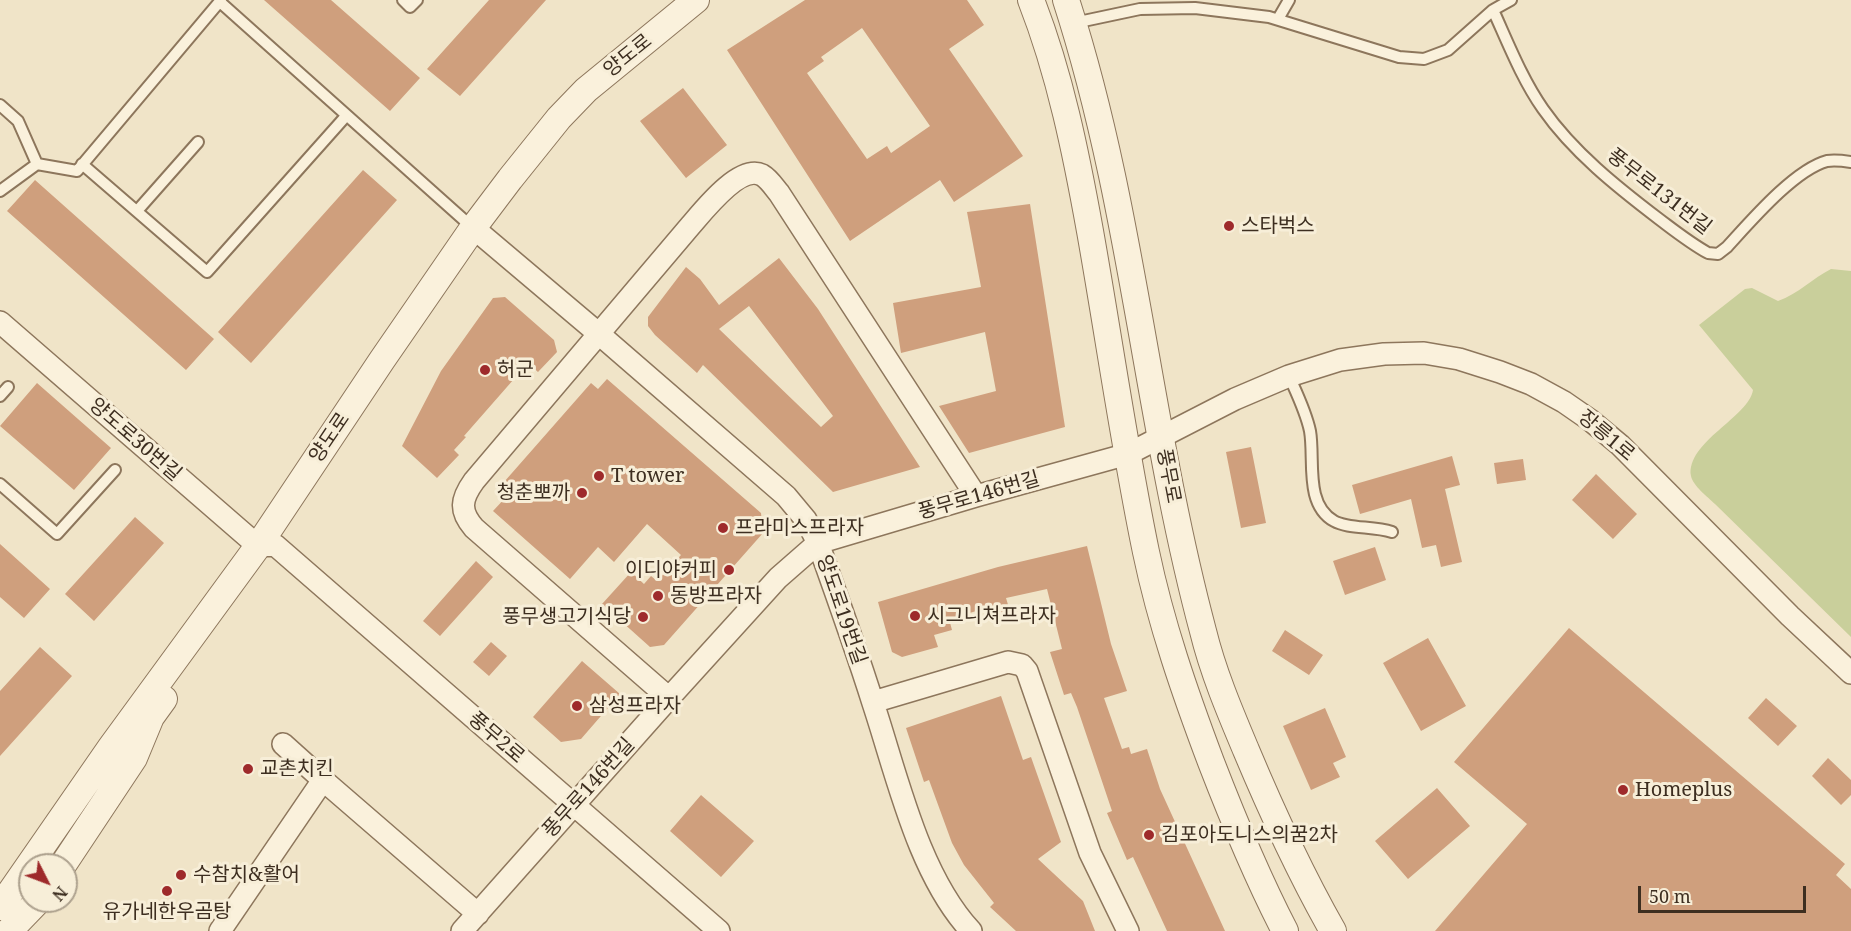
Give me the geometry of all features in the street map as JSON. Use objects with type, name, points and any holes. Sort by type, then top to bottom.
[{"type":"street","name":"양도로","points":[[71,853],[134,758],[152,717],[266,545],[478,232],[559,118],[586,90],[696,0]]},
{"type":"street","name":"양도로","points":[[478,232],[593,100],[717,0]]},
{"type":"street","name":"풍무로","points":[[1031,0],[1043,30],[1062,96],[1079,172],[1146,552],[1160,608],[1188,701],[1232,816],[1285,931]]},
{"type":"street","name":"풍무로","points":[[1070,12],[1100,114],[1130,260],[1160,436],[1203,633],[1229,710],[1276,820],[1333,931]]},
{"type":"street","points":[[669,698],[474,528],[467,519],[464,501],[474,481],[716,198],[747,174],[755,173],[763,176],[778,193],[976,496]]},
{"type":"street","name":"양도로19번길","points":[[478,232],[786,496],[806,520],[818,543],[924,852],[953,909],[971,931]]},
{"type":"street","name":"양도로30번길","points":[[0,322],[266,545]]},
{"type":"street","name":"장릉1로","points":[[1128,454],[1235,399],[1289,376],[1340,360],[1384,354],[1424,353],[1459,359],[1531,384],[1564,402],[1590,420],[1620,445],[1851,674]]},
{"type":"street","name":"풍무로146번길","points":[[462,931],[778,578],[818,543],[1128,454]]},
{"type":"street","name":"양도로","points":[[0,907],[111,747],[266,545]]},
{"type":"street","name":"풍무2로","points":[[266,545],[719,931]]},
{"type":"street","points":[[873,702],[1008,662],[1022,665],[1027,670],[1089,853],[1128,931]]},
{"type":"street","points":[[283,744],[478,914]]},
{"type":"street","points":[[220,931],[323,780]]},
{"type":"street","points":[[9,931],[26,913]]},
{"type":"lane","points":[[403,0],[410,7],[417,0]]},
{"type":"lane","points":[[1278,19],[1289,0]]},
{"type":"lane","points":[[1070,12],[1195,8],[1278,19],[1400,57],[1424,59],[1448,50],[1493,10],[1511,0]]},
{"type":"lane","points":[[0,191],[37,164],[76,171],[220,1],[478,232]]},
{"type":"lane","name":"풍무로131번길","points":[[1493,10],[1531,91],[1564,136],[1588,160],[1646,209],[1708,253],[1718,254],[1727,247],[1784,189],[1818,165],[1830,160],[1851,162]]},
{"type":"lane","points":[[0,105],[18,122],[37,164]]},
{"type":"lane","points":[[82,164],[207,272],[346,116]]},
{"type":"lane","points":[[137,211],[198,142]]},
{"type":"lane","points":[[1289,376],[1305,412],[1310,432],[1314,488],[1323,512],[1332,520],[1343,525],[1377,527],[1392,532]]},
{"type":"lane","points":[[0,396],[9,387]]},
{"type":"lane","points":[[0,484],[57,534],[115,470]]},
{"type":"green space","points":[[1831,269],[1851,271],[1851,637],[1701,491],[1691,476],[1692,464],[1698,452],[1741,410],[1753,390],[1699,325],[1745,289],[1752,288],[1778,301]]},
{"type":"building","points":[[264,0],[331,0],[420,78],[390,111]]},
{"type":"building","points":[[489,0],[546,0],[460,96],[427,69]]},
{"type":"building","points":[[805,0],[967,0],[984,25],[949,49],[1023,156],[954,202],[940,180],[850,241],[727,50]],"holes":[[[862,28],[930,126],[891,153],[887,146],[867,159],[807,73],[824,61],[821,57]]]},
{"type":"building","points":[[683,88],[727,145],[686,178],[640,121]]},
{"type":"building","points":[[363,170],[397,200],[251,363],[218,332]]},
{"type":"building","points":[[35,180],[214,339],[186,370],[7,211]]},
{"type":"building","points":[[1030,204],[1065,427],[969,453],[939,406],[996,391],[985,332],[901,353],[893,303],[981,287],[967,212]]},
{"type":"building","points":[[779,258],[818,309],[920,467],[833,492],[703,365],[697,373],[648,326],[648,317],[686,267],[700,279],[719,305]],"holes":[[[749,306],[833,416],[821,427],[719,329]]]},
{"type":"building","points":[[505,297],[554,340],[557,352],[538,372],[528,363],[464,436],[466,437],[454,450],[459,455],[437,478],[402,446],[441,371],[493,298]]},
{"type":"building","name":"T tower","points":[[607,379],[761,513],[763,533],[664,645],[650,647],[602,604],[631,572],[644,584],[651,576],[657,581],[681,555],[647,524],[614,562],[598,547],[570,579],[493,511],[506,497],[497,490],[591,383],[598,389]]},
{"type":"building","points":[[37,383],[111,448],[74,490],[0,426]]},
{"type":"building","points":[[1251,447],[1266,523],[1241,528],[1226,452]]},
{"type":"building","points":[[1452,456],[1460,485],[1445,489],[1462,562],[1441,567],[1436,545],[1422,548],[1411,499],[1360,514],[1352,485]]},
{"type":"building","points":[[1523,459],[1526,480],[1497,484],[1494,463]]},
{"type":"building","points":[[1596,474],[1637,514],[1613,539],[1572,500]]},
{"type":"building","points":[[135,517],[164,543],[94,621],[65,594]]},
{"type":"building","points":[[0,544],[50,589],[24,618],[0,597]]},
{"type":"building","points":[[1087,546],[1111,644],[1127,691],[1104,698],[1122,749],[1129,747],[1131,754],[1147,749],[1160,789],[1225,931],[1167,931],[1133,857],[1127,860],[1107,813],[1112,811],[1077,707],[1071,693],[1064,695],[1050,652],[1062,649],[1047,589],[1006,598],[1012,618],[995,623],[990,607],[949,619],[952,630],[934,635],[938,647],[902,657],[892,652],[878,602],[998,567]]},
{"type":"building","points":[[1375,547],[1386,580],[1345,595],[1333,561]]},
{"type":"building","points":[[476,561],[493,577],[440,636],[423,621]]},
{"type":"building","name":"Homeplus","points":[[1569,628],[1845,864],[1836,875],[1851,889],[1851,931],[1435,931],[1527,824],[1454,762]]},
{"type":"building","points":[[1285,630],[1323,655],[1309,675],[1272,651]]},
{"type":"building","points":[[1428,638],[1466,706],[1421,731],[1383,663]]},
{"type":"building","points":[[491,642],[507,656],[489,676],[473,662]]},
{"type":"building","points":[[40,647],[72,676],[0,756],[0,691]]},
{"type":"building","name":"삼성프라자","points":[[582,661],[620,694],[581,739],[561,742],[533,717]]},
{"type":"building","points":[[1001,696],[1023,760],[1031,757],[1061,842],[1038,859],[1083,901],[1095,931],[1016,931],[990,907],[994,903],[964,865],[952,843],[929,780],[924,782],[906,728]]},
{"type":"building","points":[[1766,698],[1797,726],[1778,746],[1748,718]]},
{"type":"building","points":[[1325,708],[1346,757],[1333,763],[1340,777],[1311,790],[1283,726]]},
{"type":"building","points":[[1828,758],[1851,780],[1851,795],[1841,805],[1812,776]]},
{"type":"building","points":[[1437,788],[1470,826],[1408,879],[1375,841]]},
{"type":"building","points":[[701,795],[754,841],[721,877],[670,831]]},
{"type":"place","name":"스타벅스","points":[[1229,226]]},
{"type":"place","name":"허군","points":[[485,370]]},
{"type":"place","name":"T tower","points":[[599,476]]},
{"type":"place","name":"청춘뽀까","points":[[582,493]]},
{"type":"place","name":"프라미스프라자","points":[[723,528]]},
{"type":"place","name":"이디야커피","points":[[729,570]]},
{"type":"place","name":"동방프라자","points":[[658,596]]},
{"type":"place","name":"시그니쳐프라자","points":[[915,616]]},
{"type":"place","name":"풍무생고기식당","points":[[643,617]]},
{"type":"place","name":"삼성프라자","points":[[577,706]]},
{"type":"place","name":"교촌치킨","points":[[248,769]]},
{"type":"place","name":"Homeplus","points":[[1623,790]]},
{"type":"place","name":"김포아도니스의꿈2차","points":[[1149,835]]},
{"type":"place","name":"수참치&활어","points":[[181,875]]},
{"type":"place","name":"유가네한우곰탕","points":[[167,891]]}]
